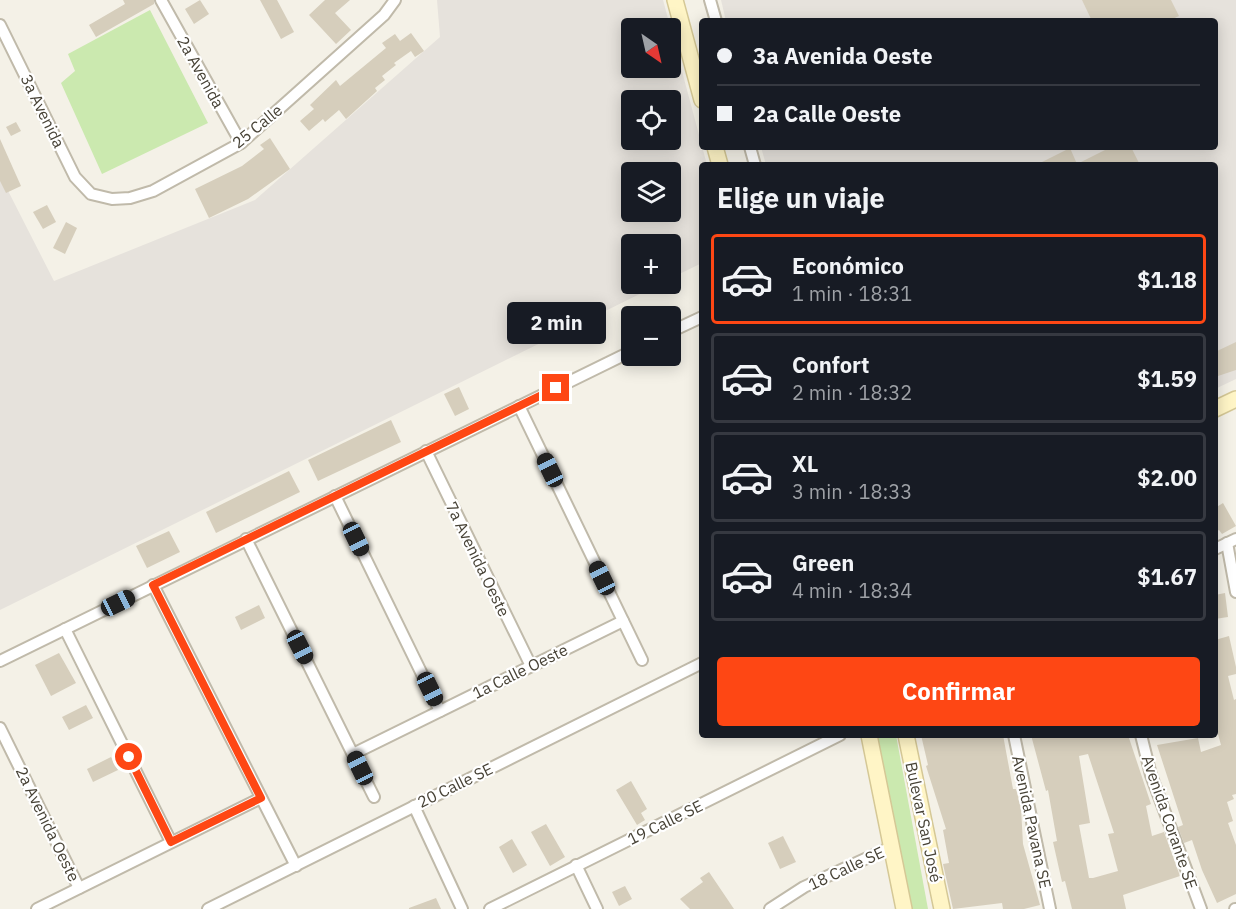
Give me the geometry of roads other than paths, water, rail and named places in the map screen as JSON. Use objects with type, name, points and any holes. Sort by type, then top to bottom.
[{"type":"street","name":"2a Avenida","points":[[161,0],[242,143]]},
{"type":"street","name":"25 Calle","points":[[91,194],[112,199],[130,198],[153,191],[242,143],[384,15],[395,0]]},
{"type":"street","points":[[675,0],[699,89]]},
{"type":"street","points":[[710,0],[715,18]]},
{"type":"street","name":"3a Avenida","points":[[0,25],[75,177],[91,194]]},
{"type":"street","points":[[681,327],[699,318]]},
{"type":"street","points":[[0,661],[621,356]]},
{"type":"street","points":[[1218,408],[1236,399]]},
{"type":"street","points":[[519,406],[642,660]]},
{"type":"street","name":"7a Avenida Oeste","points":[[426,452],[531,666]]},
{"type":"street","points":[[335,496],[440,711]]},
{"type":"street","points":[[246,539],[374,797]]},
{"type":"street","points":[[1218,548],[1232,541],[1236,592]]},
{"type":"street","points":[[153,585],[296,866]]},
{"type":"street","name":"1a Calle Oeste","points":[[353,754],[623,621]]},
{"type":"street","points":[[65,629],[171,842]]},
{"type":"street","name":"20 Calle SE","points":[[208,909],[699,664]]},
{"type":"street","name":"2a Avenida Oeste","points":[[0,728],[80,888]]},
{"type":"street","name":"19 Calle SE","points":[[490,909],[834,738]]},
{"type":"street","points":[[870,738],[904,909]]},
{"type":"street","name":"Bulevar San José","points":[[907,738],[942,909]]},
{"type":"street","name":"Avenida Pavana SE","points":[[1015,738],[1050,909]]},
{"type":"street","name":"Avenida Corante SE","points":[[1142,738],[1151,775],[1201,909]]},
{"type":"street","points":[[38,909],[261,798]]},
{"type":"street","points":[[414,806],[462,909]]},
{"type":"street","name":"18 Calle SE","points":[[770,909],[804,887],[891,847]]},
{"type":"street","points":[[576,865],[597,909]]}]
